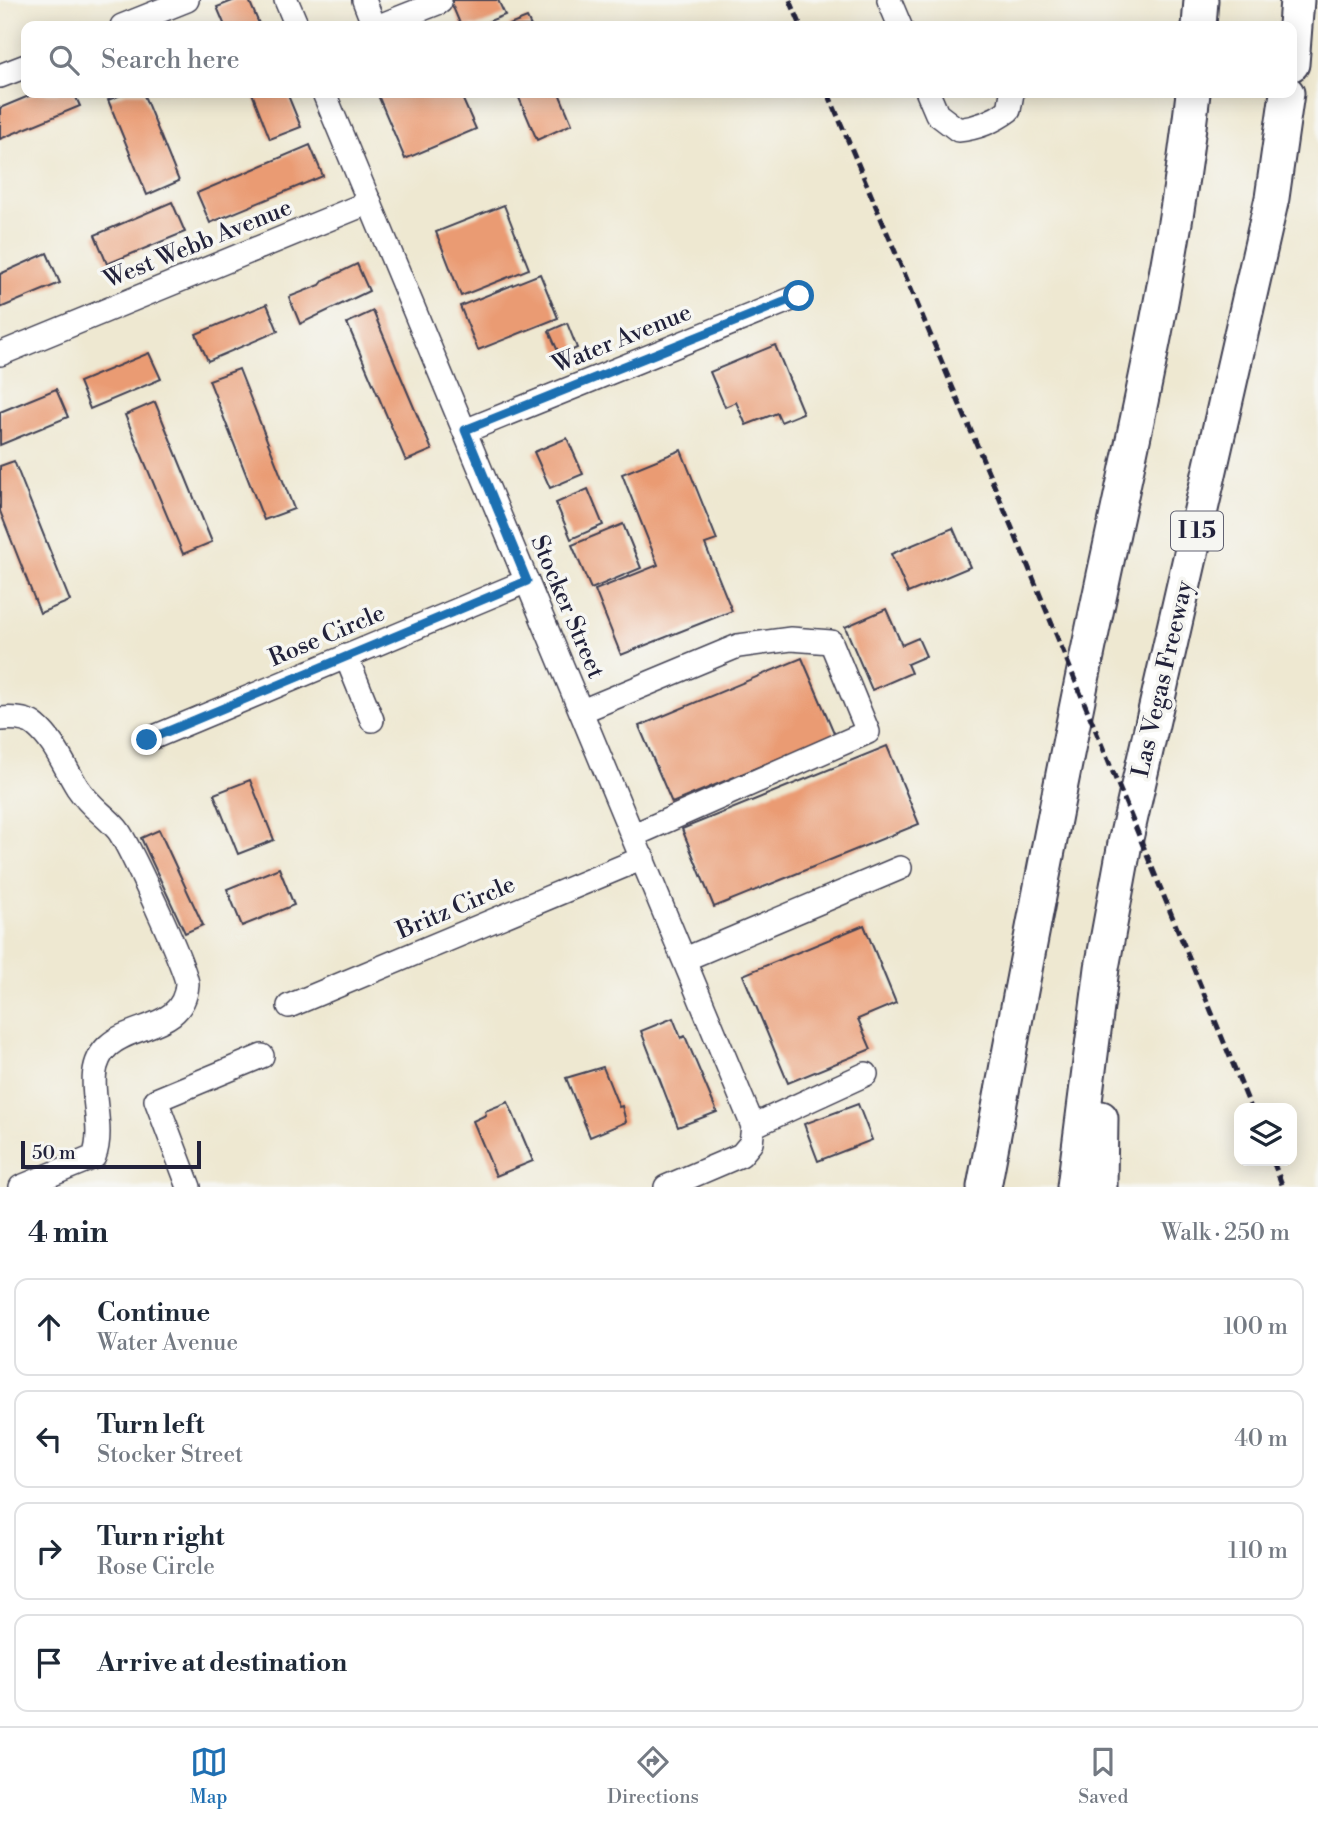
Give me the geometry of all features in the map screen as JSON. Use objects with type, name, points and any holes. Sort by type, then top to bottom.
[{"type":"highway","points":[[1199,21],[1201,0]]},
{"type":"highway","points":[[1295,21],[1297,0]]},
{"type":"highway","points":[[984,1187],[1083,673],[1161,303],[1184,178],[1192,98]]},
{"type":"highway","name":"Las Vegas Freeway","points":[[1074,1187],[1102,968],[1125,843],[1269,212],[1286,98]]},
{"type":"highway","points":[[1100,1187],[1102,968]]},
{"type":"street","points":[[134,21],[187,0]]},
{"type":"street","points":[[286,0],[295,21]]},
{"type":"street","points":[[364,0],[374,21]]},
{"type":"street","points":[[889,0],[898,21]]},
{"type":"street","points":[[390,21],[440,2]]},
{"type":"street","points":[[0,76],[21,68]]},
{"type":"street","name":"Stocker Street","points":[[326,98],[685,959],[752,1134]]},
{"type":"street","points":[[930,98],[937,114],[958,130],[976,128],[997,118],[1009,110],[1011,98]]},
{"type":"street","name":"West Webb Avenue","points":[[0,354],[370,202]]},
{"type":"street","name":"Water Avenue","points":[[465,430],[799,296]]},
{"type":"street","name":"Rose Circle","points":[[147,740],[527,581]]},
{"type":"street","points":[[582,711],[738,646],[791,639],[831,642],[867,732],[634,835]]},
{"type":"street","points":[[346,656],[372,720]]},
{"type":"street","points":[[0,719],[33,723],[50,740],[93,809],[118,830],[172,940],[187,982],[184,999],[174,1014],[109,1044],[95,1066],[92,1077],[99,1112],[98,1147],[94,1157],[21,1187]]},
{"type":"street","name":"Britz Circle","points":[[289,1006],[643,858]]},
{"type":"street","points":[[685,959],[900,868]]},
{"type":"street","points":[[189,1187],[156,1100],[262,1056]]},
{"type":"street","points":[[666,1187],[741,1155],[752,1134],[866,1074]]},
{"type":"building","points":[[235,0],[249,0],[258,21],[223,21],[217,7]]},
{"type":"building","points":[[450,0],[498,0],[505,15],[490,21],[459,21]]},
{"type":"building","points":[[24,98],[76,98],[80,106],[0,139],[0,108]]},
{"type":"building","points":[[145,98],[179,181],[147,195],[108,100]]},
{"type":"building","points":[[254,98],[289,98],[301,127],[270,139]]},
{"type":"building","points":[[379,98],[462,98],[476,129],[405,159]]},
{"type":"building","points":[[519,98],[561,98],[572,124],[537,140]]},
{"type":"building","points":[[310,145],[323,176],[210,223],[197,193]]},
{"type":"building","points":[[172,202],[185,232],[107,264],[95,235]]},
{"type":"building","points":[[504,205],[529,269],[461,296],[436,232]]},
{"type":"building","points":[[47,253],[60,283],[0,308],[0,274]]},
{"type":"building","points":[[357,264],[369,291],[300,324],[289,297],[320,285],[324,280]]},
{"type":"building","points":[[540,274],[558,318],[478,350],[460,306]]},
{"type":"building","points":[[267,304],[278,331],[208,361],[196,334]]},
{"type":"building","points":[[373,311],[432,450],[406,461],[347,323]]},
{"type":"building","points":[[567,323],[577,348],[560,356],[549,331]]},
{"type":"building","points":[[775,345],[803,413],[781,422],[777,413],[746,425],[736,402],[725,407],[710,372]]},
{"type":"building","points":[[149,353],[161,379],[90,409],[79,382]]},
{"type":"building","points":[[239,369],[294,509],[264,520],[209,380]]},
{"type":"building","points":[[56,389],[68,417],[0,445],[0,412]]},
{"type":"building","points":[[155,402],[212,542],[183,554],[125,415]]},
{"type":"building","points":[[567,438],[583,474],[550,488],[534,452]]},
{"type":"building","points":[[681,450],[717,540],[705,544],[732,611],[621,655],[595,590],[658,565],[622,474]]},
{"type":"building","points":[[14,461],[70,601],[40,613],[0,511],[0,466]]},
{"type":"building","points":[[588,489],[603,525],[571,539],[556,503]]},
{"type":"building","points":[[623,524],[641,568],[591,589],[572,545]]},
{"type":"building","points":[[953,528],[970,567],[908,593],[891,554]]},
{"type":"building","points":[[886,609],[902,645],[918,638],[926,656],[907,664],[911,673],[872,690],[845,627]]},
{"type":"building","points":[[802,658],[835,735],[672,803],[639,726]]},
{"type":"building","points":[[887,746],[919,824],[714,907],[682,829]]},
{"type":"building","points":[[250,780],[274,840],[238,854],[214,794]]},
{"type":"building","points":[[159,830],[203,925],[185,933],[141,838]]},
{"type":"building","points":[[279,868],[294,905],[242,926],[227,889]]},
{"type":"building","points":[[864,925],[896,1003],[858,1019],[871,1049],[788,1083],[743,975]]},
{"type":"building","points":[[673,1018],[681,1038],[685,1036],[717,1112],[678,1127],[641,1031]]},
{"type":"building","points":[[603,1067],[619,1107],[622,1106],[626,1122],[590,1137],[566,1078]]},
{"type":"building","points":[[508,1102],[533,1161],[496,1176],[473,1121],[486,1115],[485,1111]]},
{"type":"building","points":[[858,1104],[872,1140],[818,1161],[804,1124]]},
{"type":"railway","points":[[790,0],[799,21]]},
{"type":"railway","points":[[830,98],[1026,561],[1249,1103]]},
{"type":"railway","points":[[1275,1166],[1283,1187]]},
{"type":"route","points":[[147,740],[527,581],[465,430],[799,296]]}]
